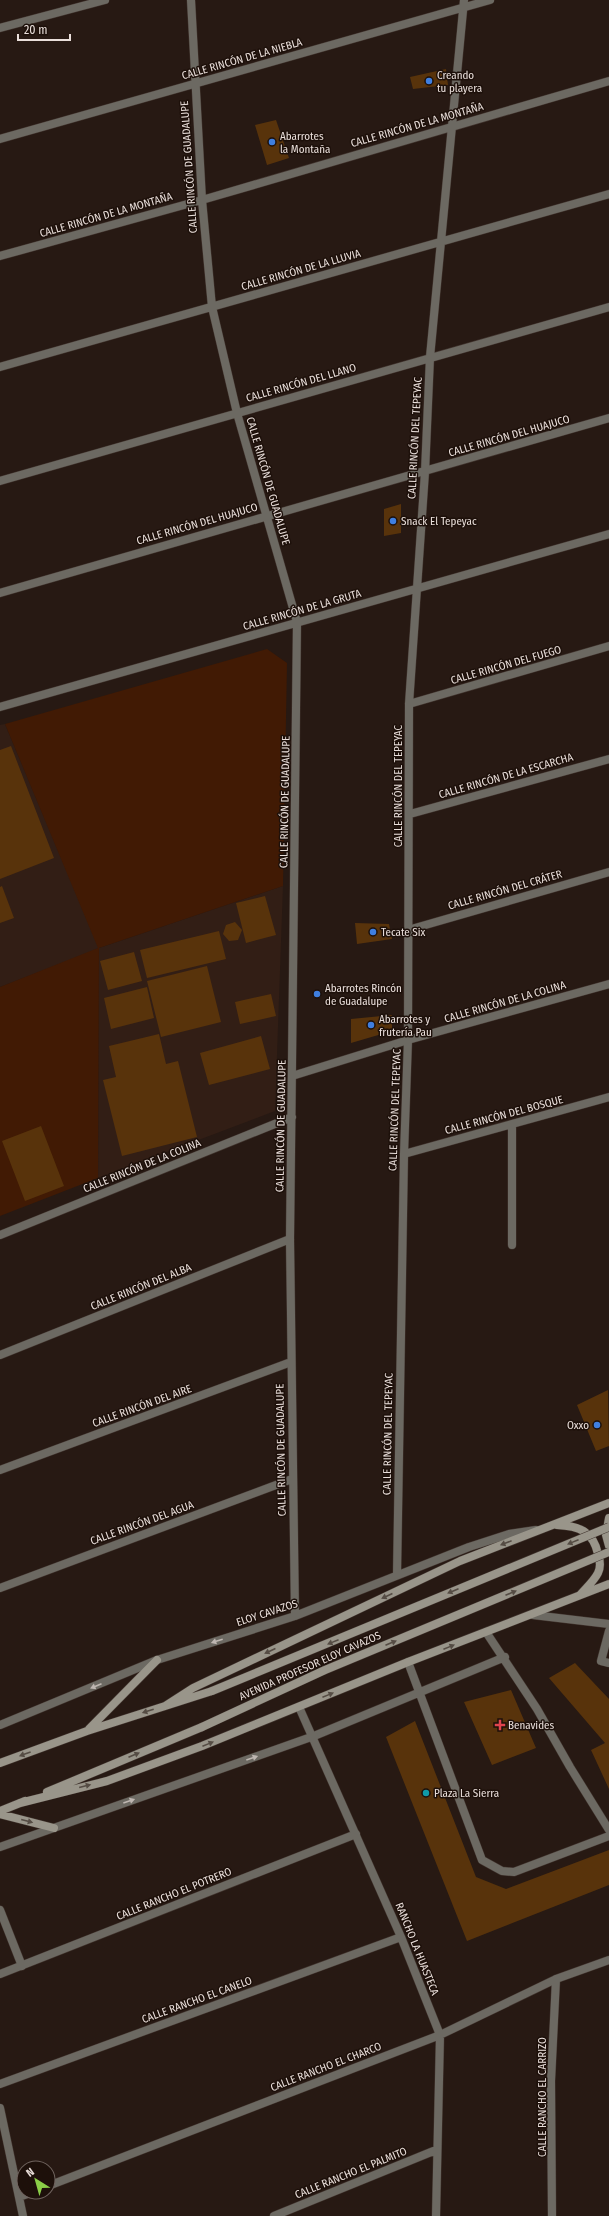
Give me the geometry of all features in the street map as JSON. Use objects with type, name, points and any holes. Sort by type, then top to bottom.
[{"type":"main road","name":"AVENIDA PROFESOR ELOY CAVAZOS","points":[[164,1706],[193,1688],[460,1561],[609,1503]]},
{"type":"main road","points":[[609,1518],[606,1535],[609,1546]]},
{"type":"main road","points":[[553,1524],[583,1529],[592,1537],[597,1546],[600,1559],[598,1572],[578,1597]]},
{"type":"main road","name":"AVENIDA PROFESOR ELOY CAVAZOS","points":[[0,1763],[87,1731],[212,1691],[609,1527]]},
{"type":"main road","name":"AVENIDA PROFESOR ELOY CAVAZOS","points":[[0,1811],[202,1726],[325,1670],[609,1552]]},
{"type":"main road","name":"AVENIDA PROFESOR ELOY CAVAZOS","points":[[20,1803],[107,1781],[202,1746],[408,1662],[533,1615],[609,1584]]},
{"type":"main road","points":[[87,1731],[157,1660]]},
{"type":"main road","points":[[0,1814],[54,1828]]},
{"type":"street","points":[[0,28],[105,0]]},
{"type":"street","name":"CALLE RINCÓN DE GUADALUPE","points":[[191,0],[194,84],[202,200],[212,307],[237,413],[297,622],[290,1239],[295,1616]]},
{"type":"street","name":"CALLE RINCÓN DE LA NIEBLA","points":[[0,139],[194,84],[464,4],[490,0]]},
{"type":"street","name":"CALLE RINCÓN DEL TEPEYAC","points":[[397,1575],[404,1154],[408,1040],[410,814],[409,704],[425,472],[430,357],[464,4]]},
{"type":"street","name":"CALLE RINCÓN DE LA MONTAÑA","points":[[0,256],[202,200],[609,81]]},
{"type":"street","name":"CALLE RINCÓN DE LA LLUVIA","points":[[0,367],[442,240],[609,194]]},
{"type":"street","name":"CALLE RINCÓN DEL LLANO","points":[[0,481],[609,307]]},
{"type":"street","name":"CALLE RINCÓN DEL HUAJUCO","points":[[0,593],[267,515],[425,472],[609,418]]},
{"type":"street","name":"CALLE RINCÓN DE LA GRUTA","points":[[0,707],[609,534]]},
{"type":"street","name":"CALLE RINCÓN DEL FUEGO","points":[[409,704],[609,646]]},
{"type":"street","name":"CALLE RINCÓN DE LA ESCARCHA","points":[[410,814],[609,759]]},
{"type":"street","name":"CALLE RINCÓN DEL CRÁTER","points":[[408,930],[609,872]]},
{"type":"street","name":"CALLE RINCÓN DE LA COLINA","points":[[292,1076],[408,1040],[609,984]]},
{"type":"street","name":"CALLE RINCÓN DEL BOSQUE","points":[[404,1154],[609,1097]]},
{"type":"street","name":"CALLE RINCÓN DE LA COLINA","points":[[0,1235],[292,1117]]},
{"type":"street","points":[[512,1124],[512,1245]]},
{"type":"street","name":"CALLE RINCÓN DEL ALBA","points":[[0,1355],[290,1239]]},
{"type":"street","name":"CALLE RINCÓN DEL AIRE","points":[[0,1470],[291,1362]]},
{"type":"street","name":"CALLE RINCÓN DEL AGUA","points":[[0,1588],[292,1479]]},
{"type":"street","name":"ELOY CAVAZOS","points":[[0,1725],[157,1660],[295,1616],[469,1547],[509,1534],[542,1529]]},
{"type":"street","points":[[533,1615],[609,1624]]},
{"type":"street","points":[[609,1631],[601,1661],[609,1663]]},
{"type":"street","points":[[486,1632],[505,1658],[609,1830]]},
{"type":"street","points":[[0,1847],[314,1736],[505,1658]]},
{"type":"street","points":[[408,1662],[482,1860],[502,1871],[514,1872],[609,1836]]},
{"type":"street","name":"RANCHO LA HUASTECA","points":[[299,1707],[314,1736],[401,1937],[440,2035],[436,2150],[436,2216]]},
{"type":"street","name":"CALLE RANCHO EL POTRERO","points":[[0,1974],[356,1834]]},
{"type":"street","points":[[0,1910],[22,1966]]},
{"type":"street","name":"CALLE RANCHO EL CANELO","points":[[0,2084],[401,1937]]},
{"type":"street","name":"CALLE RANCHO EL CHARCO","points":[[56,2183],[440,2035],[556,1978],[609,1960]]},
{"type":"street","name":"CALLE RANCHO EL CARRIZO","points":[[552,2216],[551,2081],[556,1978]]},
{"type":"street","points":[[0,2108],[16,2184]]},
{"type":"street","name":"CALLE RANCHO EL PALMITO","points":[[274,2216],[436,2150]]},
{"type":"street","points":[[19,2200],[23,2216]]},
{"type":"shaded area","points":[[267,649],[287,663],[283,886],[99,948],[98,1178],[0,1216],[0,987],[98,948],[5,724]]},
{"type":"shaded area","points":[[5,724],[99,948],[283,886],[275,1111],[98,1178],[99,949],[0,987],[0,725]]},
{"type":"building","name":"Creando tu playera","points":[[446,69],[448,85],[413,89],[410,77]]},
{"type":"building","name":"Abarrotes la Montaña","points":[[276,120],[289,158],[267,165],[255,125]]},
{"type":"building","name":"Snack El Tepeyac","points":[[401,504],[401,533],[384,536],[384,509]]},
{"type":"building","points":[[11,746],[54,858],[0,879],[0,750]]},
{"type":"building","points":[[2,886],[14,918],[0,923],[0,887]]},
{"type":"building","points":[[265,896],[276,935],[246,943],[236,903]]},
{"type":"building","points":[[235,922],[242,930],[238,940],[229,941],[223,934],[226,925]]},
{"type":"building","name":"Tecate Six","points":[[355,923],[389,924],[392,939],[357,944]]},
{"type":"building","points":[[219,931],[226,959],[147,978],[140,950]]},
{"type":"building","points":[[134,952],[142,981],[108,990],[100,961]]},
{"type":"building","points":[[207,966],[221,1022],[161,1037],[147,981]]},
{"type":"building","points":[[147,987],[154,1018],[111,1029],[104,998]]},
{"type":"building","points":[[271,994],[276,1016],[240,1024],[235,1002]]},
{"type":"building","name":"Abarrotes y frutería Pau","points":[[392,1015],[392,1031],[351,1043],[351,1019]]},
{"type":"building","points":[[159,1034],[166,1064],[178,1061],[197,1137],[122,1156],[103,1080],[116,1077],[109,1046]]},
{"type":"building","points":[[261,1036],[270,1069],[209,1085],[200,1053]]},
{"type":"building","points":[[41,1126],[64,1186],[25,1201],[2,1141]]},
{"type":"building","name":"Oxxo","points":[[608,1390],[609,1446],[596,1451],[577,1405]]},
{"type":"building","points":[[575,1663],[609,1699],[609,1789],[591,1750],[605,1743],[549,1678]]},
{"type":"building","name":"Benavides","points":[[511,1690],[536,1748],[492,1765],[464,1702]]},
{"type":"building","name":"Plaza La Sierra","points":[[415,1721],[476,1877],[506,1889],[609,1850],[609,1885],[467,1941],[386,1737]]},
{"type":"place","name":"Creando tu playera","points":[[429,81]]},
{"type":"place","name":"Abarrotes la Montaña","points":[[272,142]]},
{"type":"place","name":"Snack El Tepeyac","points":[[393,521]]},
{"type":"place","name":"Tecate Six","points":[[373,932]]},
{"type":"place","name":"Abarrotes Rincón de Guadalupe","points":[[317,994]]},
{"type":"place","name":"Abarrotes y frutería Pau","points":[[371,1025]]},
{"type":"place","name":"Oxxo","points":[[597,1425]]},
{"type":"place","name":"Benavides","points":[[500,1725]]},
{"type":"place","name":"Plaza La Sierra","points":[[426,1793]]}]
